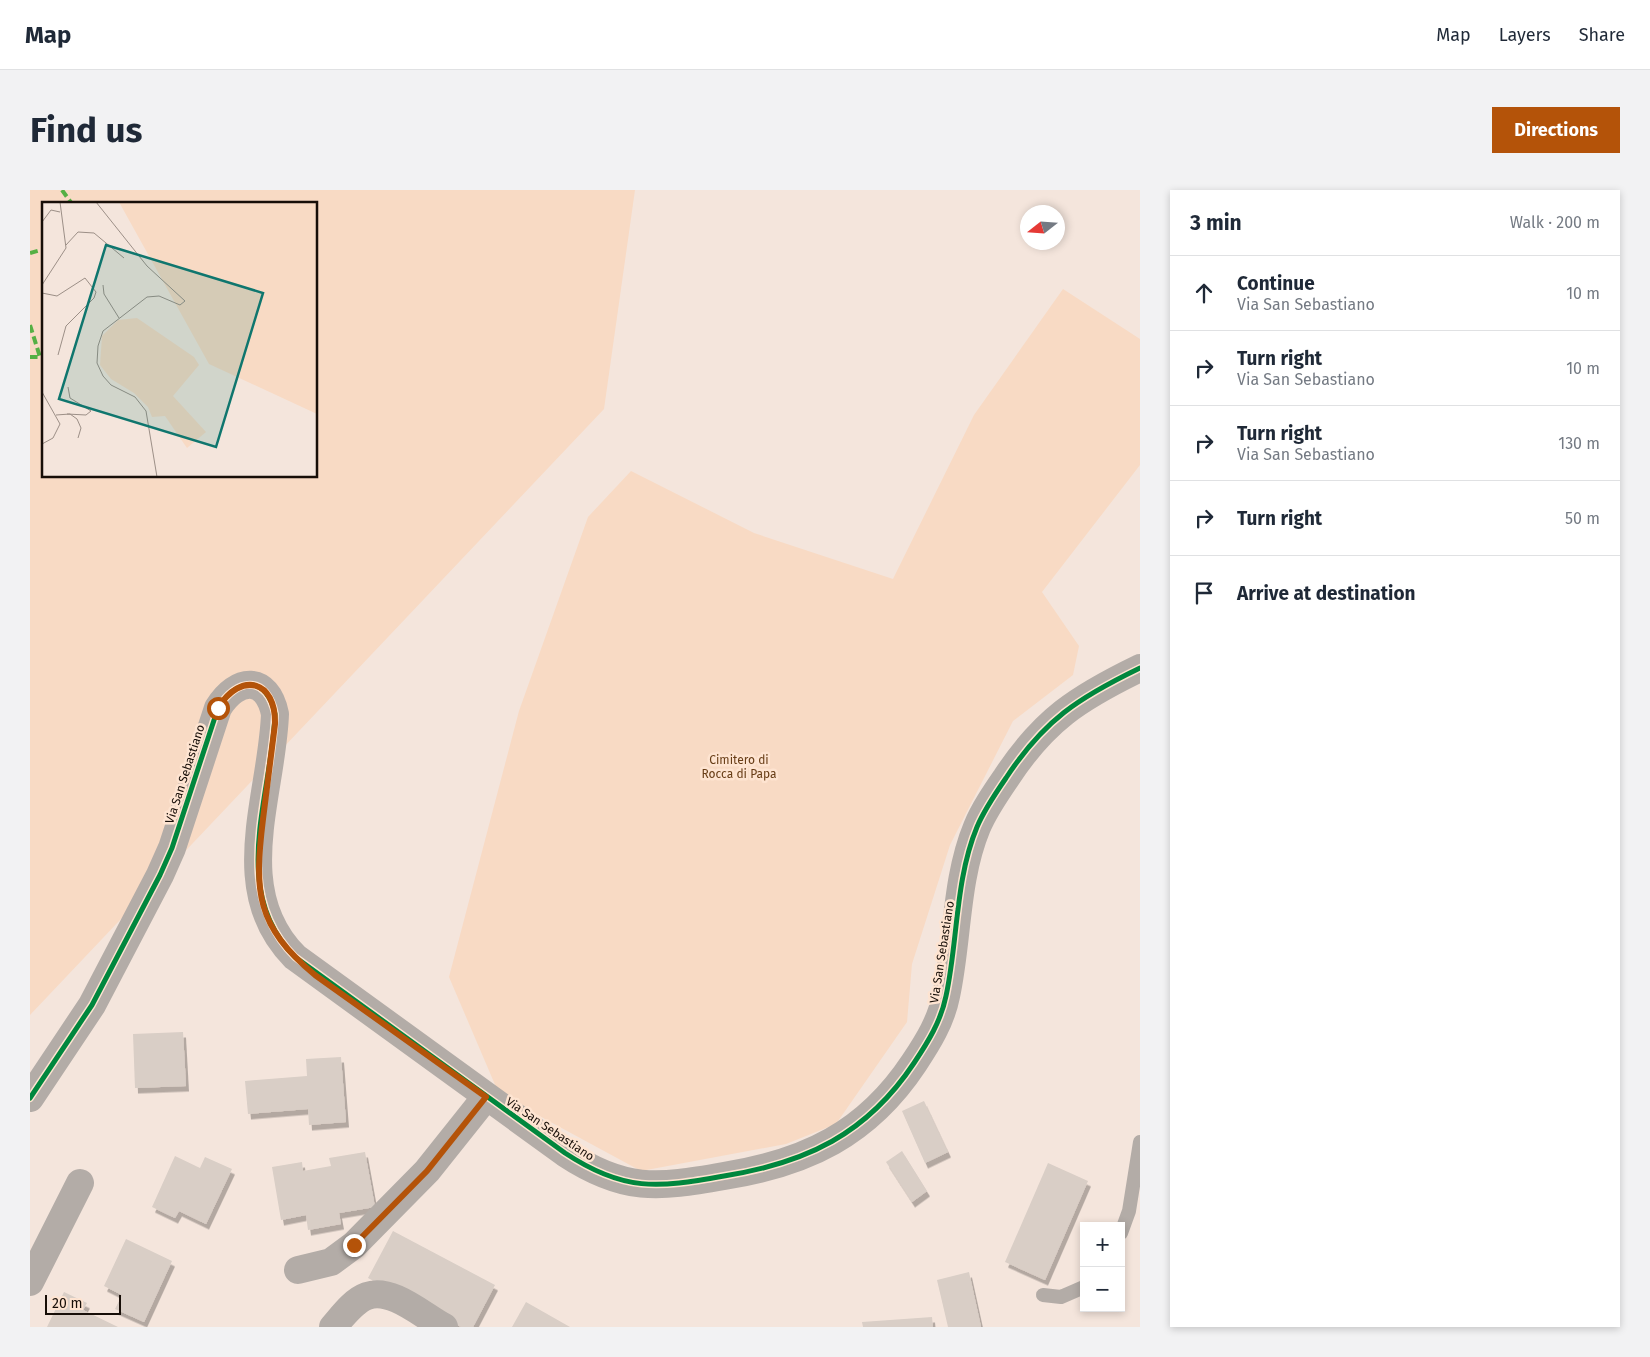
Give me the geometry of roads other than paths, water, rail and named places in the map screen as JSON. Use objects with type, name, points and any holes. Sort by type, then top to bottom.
[{"type":"street","name":"Via San Sebastiano","points":[[30,1098],[95,1000],[160,875],[172,848],[218,708],[229,694],[251,684],[258,685],[265,690],[270,697],[275,714],[257,876],[264,909],[274,932],[288,950],[315,975],[583,1165],[613,1179],[645,1185],[712,1179],[781,1164],[809,1154],[850,1131],[892,1094],[922,1051],[940,1020],[948,988],[969,852],[977,827],[994,795],[1023,752],[1044,728],[1084,698],[1140,668]]},
{"type":"street","points":[[298,1270],[331,1262],[354,1245],[427,1171],[486,1097]]},
{"type":"street","points":[[30,1282],[80,1183]]},
{"type":"street","points":[[333,1327],[356,1302],[367,1296],[378,1294],[399,1301],[444,1327]]},
{"type":"lane","points":[[1125,1222],[1129,1211],[1140,1142]]},
{"type":"lane","points":[[1043,1295],[1061,1297],[1080,1289]]},
{"type":"park label","name":"Cimitero di Rocca di Papa","points":[[739,767]]}]
